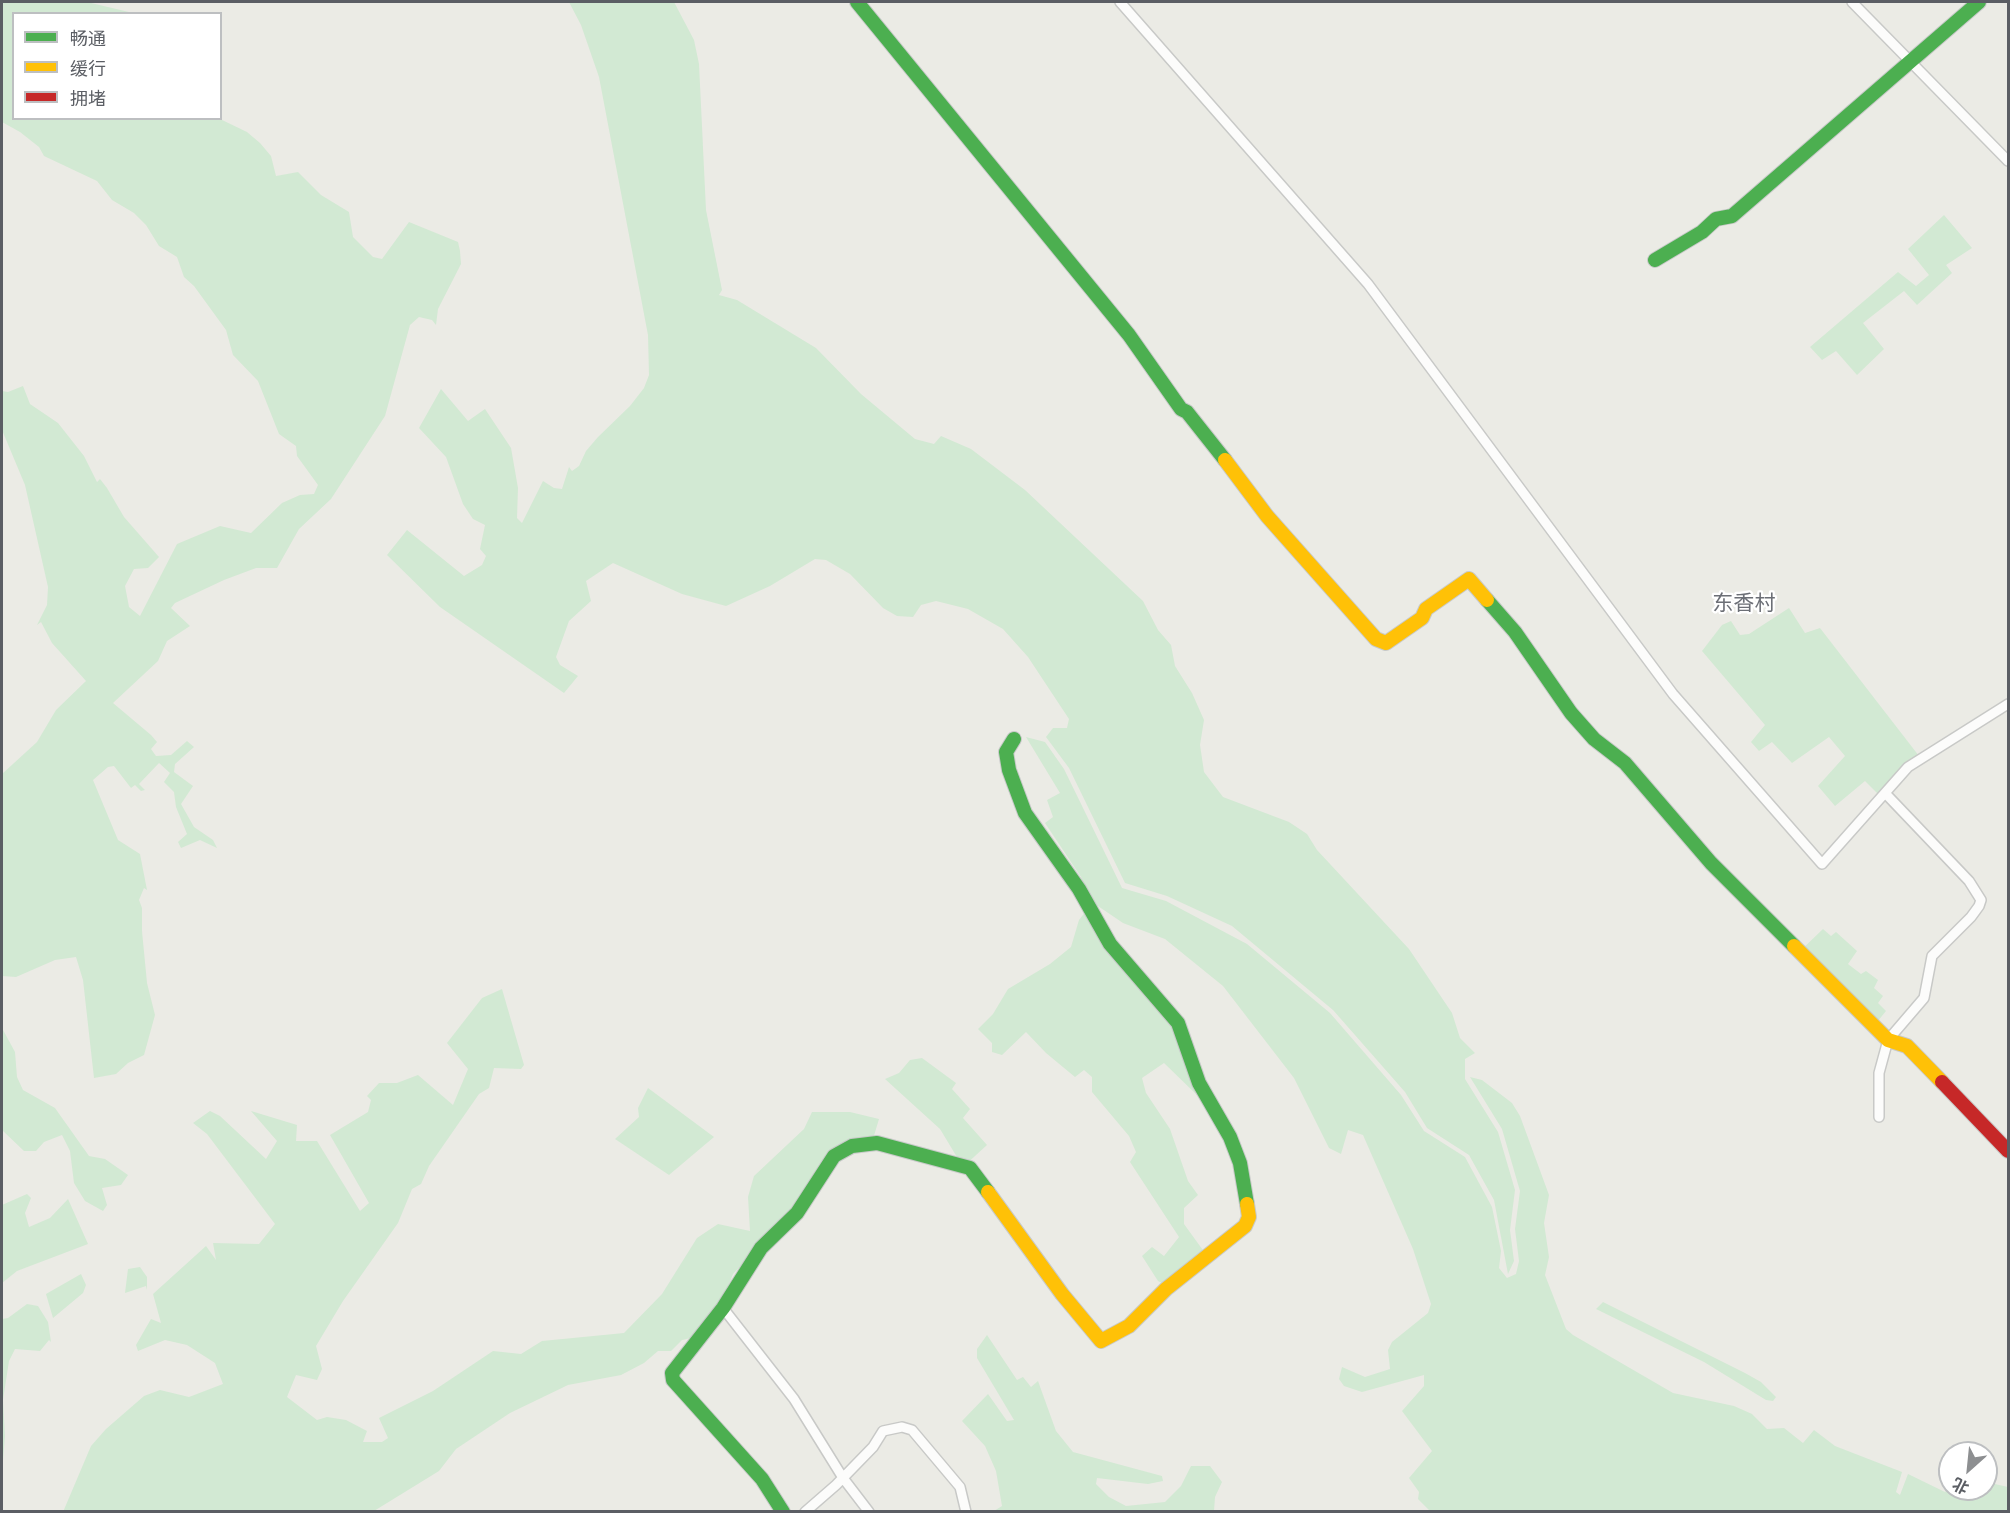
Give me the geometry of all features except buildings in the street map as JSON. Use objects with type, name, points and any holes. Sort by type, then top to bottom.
[{"type":"street","points":[[857,2],[1044,234],[1129,335],[1181,409],[1187,412],[1219,452],[1266,516],[1376,639],[1386,643],[1422,618],[1426,609],[1469,579],[1515,632],[1571,713],[1594,739],[1625,763],[1711,863],[1888,1040],[1908,1046],[2008,1151]]},
{"type":"street","points":[[1120,2],[1368,284],[1673,694],[1822,864],[1908,767],[2008,704]]},
{"type":"street","points":[[1852,2],[2008,161]]},
{"type":"street","points":[[1655,260],[1702,232],[1716,219],[1732,216],[1979,2]]},
{"type":"street","points":[[783,1512],[762,1479],[673,1380],[672,1373],[723,1308],[748,1265],[761,1248],[797,1213],[834,1156],[852,1146],[876,1143],[970,1168],[1012,1223],[1042,1268],[1101,1341],[1130,1326],[1166,1289],[1245,1226],[1249,1217],[1239,1163],[1230,1137],[1198,1083],[1178,1023],[1110,944],[1079,889],[1025,813],[1009,770],[1006,752],[1014,739]]},
{"type":"street","points":[[1879,1117],[1879,1073],[1888,1040],[1924,998],[1932,956],[1975,911],[1981,900],[1969,881],[1885,793]]},
{"type":"street","points":[[723,1308],[794,1399],[843,1478],[869,1512]]},
{"type":"street","points":[[805,1512],[873,1447],[883,1431],[902,1427],[912,1430],[960,1487],[966,1512]]},
{"type":"green space","points":[[2,2],[87,2],[129,12],[12,12],[12,120],[222,120],[247,132],[260,143],[271,156],[276,176],[298,172],[321,195],[349,212],[353,237],[373,257],[382,259],[409,222],[458,242],[460,251],[461,264],[438,309],[436,325],[432,320],[419,317],[410,325],[385,416],[331,499],[299,529],[277,568],[256,568],[175,603],[171,608],[190,626],[167,641],[158,661],[113,703],[157,742],[151,749],[156,756],[171,755],[187,741],[194,747],[175,764],[174,772],[193,786],[181,804],[194,827],[213,840],[217,848],[200,840],[181,848],[178,842],[187,834],[176,807],[174,792],[164,782],[170,773],[159,763],[139,784],[145,790],[141,791],[135,785],[131,788],[114,766],[108,767],[93,780],[118,840],[140,854],[147,890],[144,888],[139,900],[142,908],[147,983],[155,1015],[144,1055],[128,1063],[116,1074],[94,1078],[83,980],[76,957],[55,960],[16,977],[2,976],[2,774],[37,742],[56,710],[86,681],[52,643],[41,622],[37,625],[47,605],[48,587],[25,485],[2,430],[2,391],[8,392],[23,386],[30,404],[58,423],[84,456],[97,482],[100,479],[124,517],[159,557],[148,568],[134,569],[125,586],[129,607],[140,616],[177,544],[220,526],[251,533],[282,503],[300,495],[314,494],[318,485],[297,456],[296,446],[279,434],[258,381],[233,355],[226,330],[194,286],[184,277],[177,257],[159,246],[146,225],[134,213],[112,200],[97,181],[44,156],[39,147],[2,122]]},
{"type":"green space","points":[[569,2],[674,2],[694,40],[699,64],[706,210],[722,290],[719,295],[737,300],[816,348],[861,394],[915,439],[934,444],[941,436],[971,449],[1025,490],[1143,601],[1158,630],[1171,645],[1175,666],[1192,693],[1204,720],[1200,745],[1204,772],[1223,797],[1289,822],[1307,834],[1317,850],[1409,949],[1452,1013],[1460,1038],[1475,1053],[1465,1059],[1465,1079],[1498,1132],[1515,1190],[1510,1230],[1514,1261],[1508,1274],[1494,1200],[1469,1155],[1427,1128],[1405,1092],[1333,1010],[1232,926],[1167,896],[1125,883],[1069,768],[1046,737],[1053,728],[1067,728],[1069,719],[1028,657],[1003,629],[968,609],[936,601],[921,605],[913,617],[897,616],[883,608],[850,574],[826,560],[815,559],[770,586],[726,606],[682,594],[613,563],[586,581],[591,601],[569,621],[556,657],[560,665],[578,676],[564,693],[440,607],[387,555],[407,530],[464,576],[482,565],[486,556],[480,549],[485,525],[473,519],[463,504],[446,457],[419,428],[441,389],[468,421],[485,409],[511,448],[518,488],[517,518],[522,523],[543,481],[554,488],[562,489],[569,467],[572,471],[579,466],[586,451],[630,406],[644,388],[649,375],[648,335],[599,77],[581,25]]},
{"type":"green space","points":[[1944,215],[1972,248],[1946,265],[1952,273],[1917,305],[1904,291],[1863,323],[1884,349],[1857,375],[1836,351],[1822,360],[1810,347],[1898,272],[1916,286],[1929,275],[1908,249]]},
{"type":"green space","points":[[1789,608],[1805,633],[1820,628],[1919,756],[1881,797],[1865,781],[1835,806],[1818,786],[1845,756],[1829,737],[1792,763],[1772,742],[1759,751],[1751,742],[1765,725],[1702,651],[1722,625],[1731,621],[1740,635],[1749,634]]},
{"type":"green space","points":[[1026,737],[1045,742],[1064,769],[1122,888],[1166,901],[1247,944],[1330,1013],[1401,1095],[1424,1131],[1465,1157],[1492,1207],[1501,1251],[1499,1268],[1507,1278],[1516,1274],[1519,1261],[1515,1229],[1520,1191],[1502,1129],[1470,1077],[1482,1080],[1512,1103],[1520,1116],[1549,1195],[1544,1223],[1549,1257],[1545,1275],[1566,1329],[1573,1335],[1673,1393],[1734,1406],[1752,1414],[1767,1429],[1784,1428],[1803,1443],[1814,1430],[1835,1446],[1902,1472],[1896,1492],[1900,1495],[1908,1474],[1938,1489],[1938,1501],[1998,1501],[1998,1485],[2008,1487],[2008,1511],[1430,1511],[1418,1499],[1419,1492],[1409,1478],[1432,1451],[1402,1411],[1424,1386],[1424,1375],[1362,1392],[1344,1386],[1339,1379],[1342,1367],[1365,1377],[1390,1369],[1388,1350],[1392,1342],[1428,1313],[1431,1304],[1413,1249],[1363,1135],[1348,1130],[1341,1154],[1329,1148],[1294,1078],[1223,986],[1165,939],[1123,923],[1089,900],[1081,877],[1045,823],[1053,817],[1047,800],[1060,793]]},
{"type":"green space","points":[[1086,911],[1166,1013],[1200,1098],[1164,1063],[1142,1078],[1146,1093],[1170,1129],[1188,1181],[1198,1195],[1184,1208],[1184,1224],[1205,1253],[1167,1286],[1158,1281],[1142,1256],[1152,1247],[1164,1256],[1179,1237],[1130,1162],[1136,1152],[1129,1136],[1092,1092],[1092,1077],[1084,1070],[1075,1077],[1046,1053],[1026,1032],[1002,1055],[992,1052],[992,1043],[978,1029],[993,1014],[1008,989],[1050,964],[1071,947],[1079,920]]},
{"type":"green space","points":[[1823,929],[1831,936],[1836,932],[1857,951],[1848,964],[1861,974],[1866,971],[1878,980],[1874,988],[1883,996],[1878,1003],[1886,1011],[1873,1027],[1798,953]]},
{"type":"green space","points":[[502,989],[524,1065],[521,1069],[494,1068],[489,1088],[479,1094],[429,1166],[421,1184],[412,1189],[398,1223],[343,1301],[316,1346],[322,1369],[317,1380],[296,1375],[287,1397],[317,1420],[327,1417],[346,1420],[367,1431],[363,1442],[382,1442],[388,1438],[379,1418],[433,1391],[493,1351],[521,1354],[542,1341],[624,1333],[662,1294],[697,1238],[718,1224],[750,1231],[748,1197],[754,1176],[804,1129],[812,1112],[850,1112],[879,1119],[873,1139],[837,1148],[783,1222],[733,1274],[721,1305],[691,1338],[682,1340],[671,1351],[658,1351],[644,1363],[621,1375],[568,1385],[510,1413],[456,1449],[439,1471],[374,1511],[63,1512],[91,1446],[106,1429],[144,1396],[160,1390],[189,1397],[223,1384],[215,1363],[187,1345],[165,1340],[138,1351],[136,1345],[151,1319],[161,1323],[153,1294],[206,1246],[216,1260],[213,1243],[259,1244],[275,1224],[207,1134],[193,1123],[210,1111],[220,1116],[266,1159],[277,1141],[251,1111],[297,1125],[296,1141],[317,1141],[360,1211],[369,1203],[330,1135],[368,1112],[371,1100],[367,1096],[379,1083],[397,1083],[418,1075],[453,1105],[468,1069],[447,1043],[482,998]]},
{"type":"green space","points":[[2,1028],[15,1052],[17,1077],[23,1090],[55,1108],[89,1156],[105,1159],[128,1175],[121,1185],[102,1188],[107,1205],[103,1211],[85,1201],[74,1183],[70,1151],[62,1135],[44,1142],[36,1151],[24,1151],[2,1130]]},
{"type":"green space","points":[[922,1058],[956,1083],[952,1089],[970,1109],[963,1118],[987,1145],[963,1167],[940,1129],[885,1079],[899,1073],[910,1060]]},
{"type":"green space","points":[[648,1088],[714,1137],[669,1175],[615,1139],[639,1117],[638,1108]]},
{"type":"green space","points":[[27,1194],[31,1198],[25,1213],[29,1227],[50,1218],[68,1199],[88,1244],[17,1271],[2,1283],[2,1205]]},
{"type":"green space","points":[[140,1267],[147,1277],[147,1290],[146,1286],[125,1293],[128,1269]]},
{"type":"green space","points":[[81,1274],[86,1285],[83,1293],[53,1318],[46,1294]]},
{"type":"green space","points":[[1603,1302],[1745,1373],[1761,1382],[1776,1397],[1773,1401],[1766,1400],[1704,1362],[1596,1309]]},
{"type":"green space","points":[[27,1304],[38,1306],[48,1322],[51,1342],[49,1340],[40,1351],[15,1349],[9,1361],[3,1400],[5,1436],[2,1473],[2,1319],[8,1318]]},
{"type":"green space","points":[[987,1335],[1017,1380],[1023,1377],[1031,1387],[1038,1381],[1056,1431],[1073,1452],[1162,1476],[1163,1481],[1148,1484],[1097,1478],[1096,1484],[1109,1497],[1126,1506],[1165,1502],[1181,1486],[1191,1466],[1210,1466],[1222,1482],[1215,1497],[1214,1511],[994,1511],[1002,1506],[996,1471],[985,1446],[962,1421],[988,1394],[1007,1421],[1014,1420],[977,1358],[977,1349]]},
{"type":"traffic: fast","points":[[857,2],[1129,335],[1181,409],[1187,412],[1225,460]]},
{"type":"traffic: fast","points":[[1655,260],[1702,232],[1716,219],[1732,216],[1979,2]]},
{"type":"traffic: fast","points":[[1487,600],[1515,632],[1571,713],[1594,739],[1625,763],[1711,863],[1794,946]]},
{"type":"traffic: fast","points":[[1014,739],[1006,752],[1009,770],[1025,813],[1079,889],[1110,944],[1178,1023],[1199,1083],[1230,1137],[1240,1163],[1247,1204]]},
{"type":"traffic: fast","points":[[783,1512],[762,1479],[673,1380],[672,1373],[723,1308],[761,1248],[797,1213],[834,1156],[852,1146],[877,1143],[970,1168],[988,1192]]},
{"type":"traffic: slow","points":[[1225,460],[1267,516],[1376,639],[1386,643],[1422,618],[1426,609],[1469,579],[1487,600]]},
{"type":"traffic: slow","points":[[1794,946],[1888,1040],[1907,1046],[1942,1082]]},
{"type":"traffic: slow","points":[[988,1192],[1062,1294],[1101,1341],[1129,1326],[1166,1289],[1245,1226],[1249,1217],[1247,1204]]},
{"type":"traffic: jam","points":[[1942,1082],[2008,1151]]},
{"type":"district","name":"东香村","points":[[1744,604]]}]
